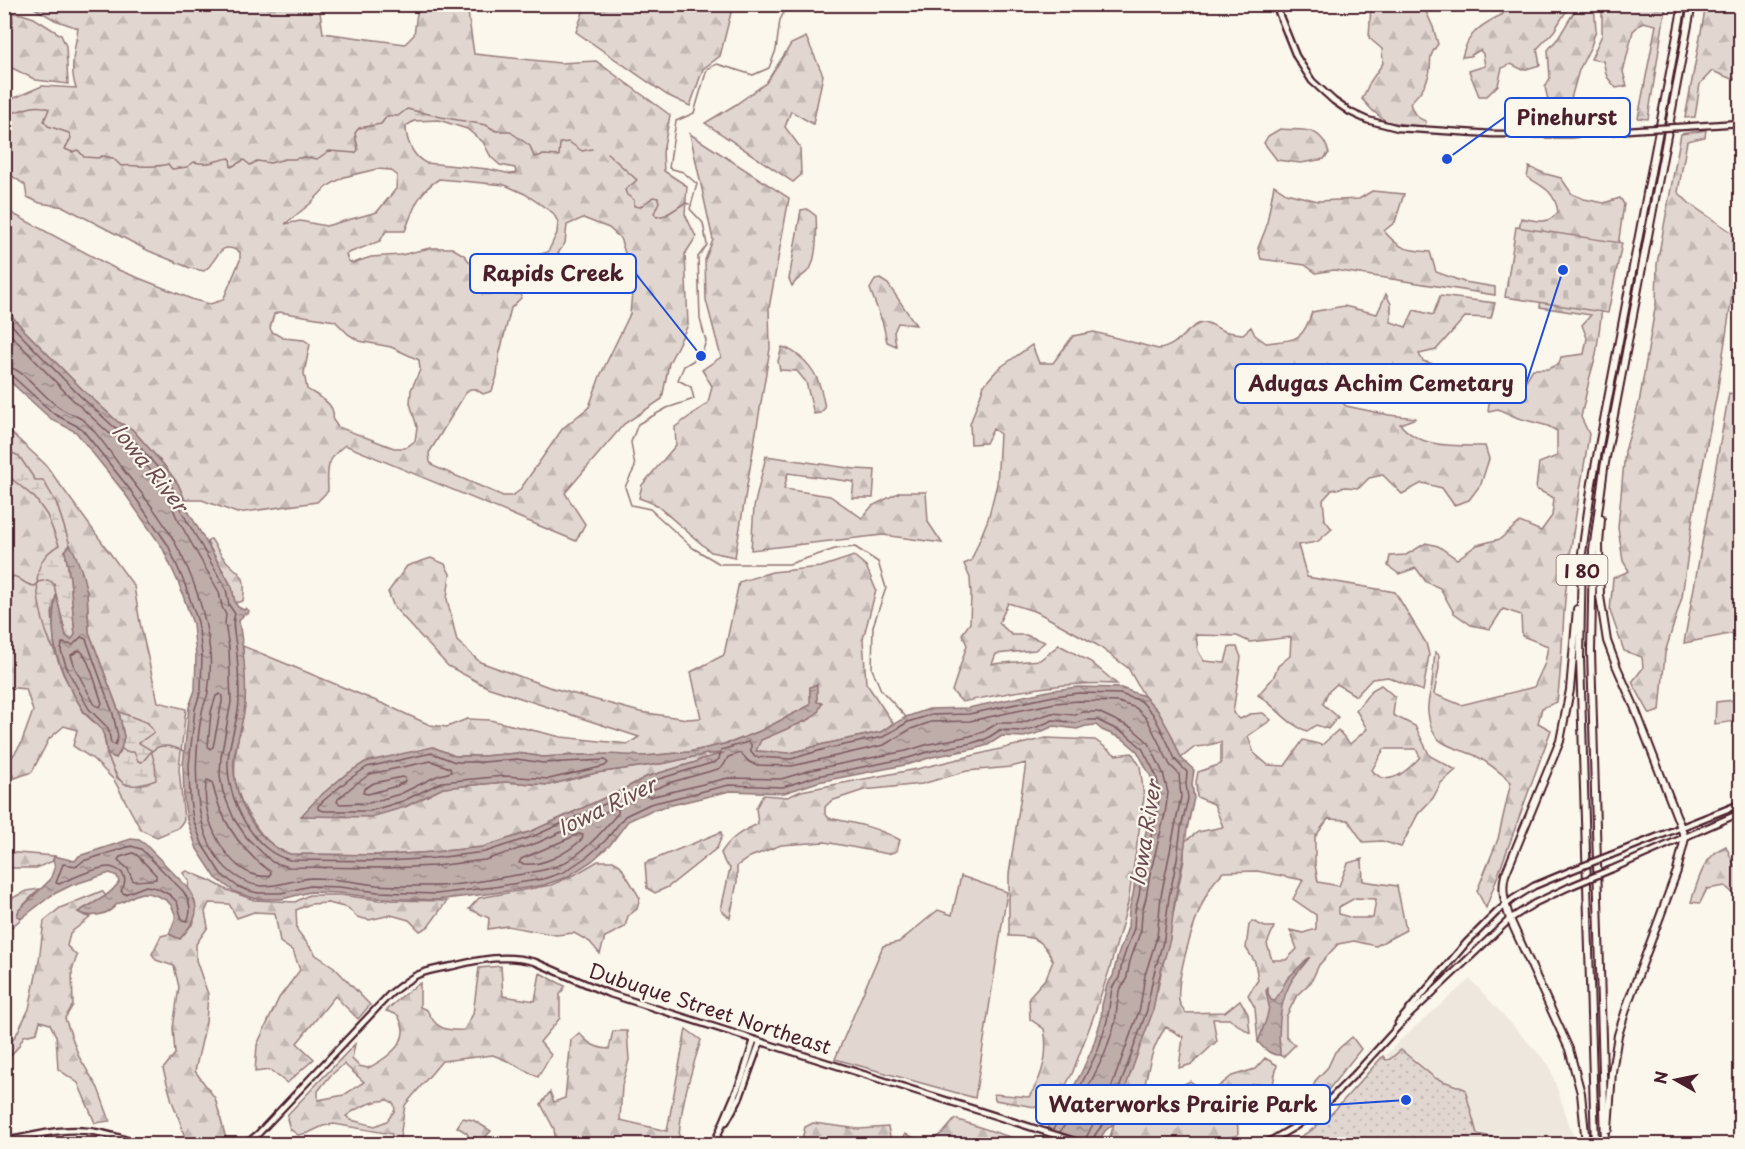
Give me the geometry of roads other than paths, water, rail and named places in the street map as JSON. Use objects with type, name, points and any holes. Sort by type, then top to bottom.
[{"type":"highway","name":"I 80","points":[[1595,1144],[1580,658],[1582,553],[1592,483],[1683,4]]},
{"type":"highway","name":"I 80","points":[[1606,1144],[1591,651],[1592,562],[1604,468],[1692,4]]},
{"type":"highway","points":[[1604,468],[1599,546],[1600,596],[1605,630],[1612,655],[1685,838],[1677,871],[1618,1035],[1611,1079],[1606,1144]]},
{"type":"highway","points":[[1582,553],[1570,690],[1564,724],[1554,758],[1505,875],[1503,888],[1510,919],[1569,1049],[1581,1093],[1586,1144]]},
{"type":"main road","points":[[1275,4],[1296,56],[1312,81],[1334,102],[1350,112],[1367,120],[1398,128],[1571,135],[1740,123]]},
{"type":"main road","points":[[1382,1044],[1467,942],[1505,905],[1534,886],[1740,804]]},
{"type":"main road","points":[[1265,1144],[1322,1107],[1431,993],[1510,919],[1535,903],[1569,887],[1740,813]]},
{"type":"main road","name":"Dubuque Street Northeast","points":[[246,1144],[397,988],[418,975],[499,957],[535,962],[607,993],[1084,1144]]},
{"type":"main road","points":[[714,1144],[742,1078],[754,1040]]},
{"type":"main road","points":[[718,1134],[740,1097],[760,1042]]},
{"type":"main road","points":[[4,1141],[52,1132],[80,1131],[110,1135],[137,1144]]},
{"type":"water","name":"Iowa River","points":[[4,307],[82,389],[118,422],[132,429],[163,464],[178,484],[187,509],[232,587],[235,603],[238,607],[249,611],[239,621],[244,662],[245,703],[234,757],[236,786],[247,815],[256,828],[266,840],[290,854],[388,855],[483,847],[532,831],[646,777],[724,753],[596,773],[549,785],[505,782],[443,788],[405,807],[371,817],[301,816],[345,775],[365,762],[433,747],[455,756],[518,753],[543,757],[607,754],[645,756],[689,752],[733,742],[810,705],[810,687],[817,684],[817,702],[822,703],[818,712],[810,719],[761,740],[756,751],[790,753],[881,732],[906,717],[929,709],[968,708],[1053,690],[1078,687],[1121,688],[1144,696],[1158,711],[1181,758],[1194,770],[1192,784],[1194,798],[1175,898],[1170,939],[1153,1011],[1112,1125],[1097,1144],[1043,1144],[1043,1137],[1053,1116],[1070,1094],[1092,1049],[1101,1020],[1107,985],[1113,976],[1128,927],[1136,871],[1154,794],[1151,777],[1137,751],[1123,739],[1096,725],[1077,729],[1054,726],[1024,737],[1002,736],[988,745],[974,749],[818,782],[784,793],[730,791],[652,810],[628,821],[610,845],[592,861],[567,877],[544,885],[436,900],[310,892],[282,899],[257,899],[235,892],[216,878],[197,849],[187,820],[184,801],[183,765],[189,707],[195,690],[196,656],[193,624],[179,584],[162,547],[123,491],[76,432],[51,419],[5,377]]},
{"type":"water","points":[[70,545],[82,572],[87,592],[89,632],[119,712],[124,737],[121,750],[116,758],[107,754],[103,733],[85,713],[67,682],[57,655],[53,626],[56,594],[66,636],[71,640],[75,635],[65,551]]},
{"type":"water","points":[[131,839],[145,844],[193,896],[196,915],[180,939],[169,934],[176,917],[168,901],[150,894],[135,895],[99,915],[78,912],[115,887],[119,882],[117,876],[110,873],[72,885],[52,895],[22,918],[17,916],[19,910],[50,880],[55,866],[54,856],[75,861],[79,856]]},
{"type":"water","points":[[1309,958],[1293,979],[1283,1002],[1279,1035],[1280,1055],[1273,1054],[1258,1042],[1269,1006],[1266,991],[1268,988],[1271,1000],[1275,1001],[1287,979]]},
{"type":"waterway","points":[[788,4],[780,20],[776,50],[769,68],[753,75],[717,64],[707,69],[694,113],[676,121],[669,168],[683,172],[697,184],[690,209],[703,223],[707,245],[698,257],[700,319],[706,341],[701,356],[684,366],[678,380],[691,387],[694,399],[667,408],[638,424],[631,442],[635,467],[625,487],[631,505],[650,509],[693,548],[720,564],[789,564],[835,549],[855,547],[878,562],[886,588],[873,626],[872,669],[881,690],[906,717]]},
{"type":"waterway","points":[[4,114],[39,106],[49,109],[44,121],[48,126],[69,133],[71,138],[65,149],[72,152],[78,150],[84,157],[113,158],[121,166],[168,164],[172,169],[187,167],[194,162],[209,163],[230,158],[231,167],[244,160],[250,165],[257,161],[270,163],[304,157],[317,159],[329,151],[355,153],[358,150],[355,133],[359,128],[381,124],[387,116],[398,116],[407,109],[486,125],[496,131],[509,131],[530,146],[534,157],[559,156],[560,143],[569,142],[582,151],[592,149]]},
{"type":"waterway","points":[[607,153],[637,180],[625,190],[627,195],[634,200],[634,206],[640,207],[653,197],[658,198],[659,202],[654,213],[657,217],[666,215],[685,203],[689,204]]},
{"type":"waterway","points":[[4,582],[9,582],[13,576],[35,586],[38,582],[48,580],[54,584],[56,595]]},
{"type":"waterway","points":[[121,748],[126,752],[134,752],[138,761],[142,762],[155,748],[163,746],[184,751]]},
{"type":"place","name":"Pinehurst","points":[[1447,159]]},
{"type":"place","name":"Adugas Achim Cemetary","points":[[1563,270]]},
{"type":"place","name":"Rapids Creek","points":[[701,356]]},
{"type":"place","name":"Waterworks Prairie Park","points":[[1406,1100]]}]
